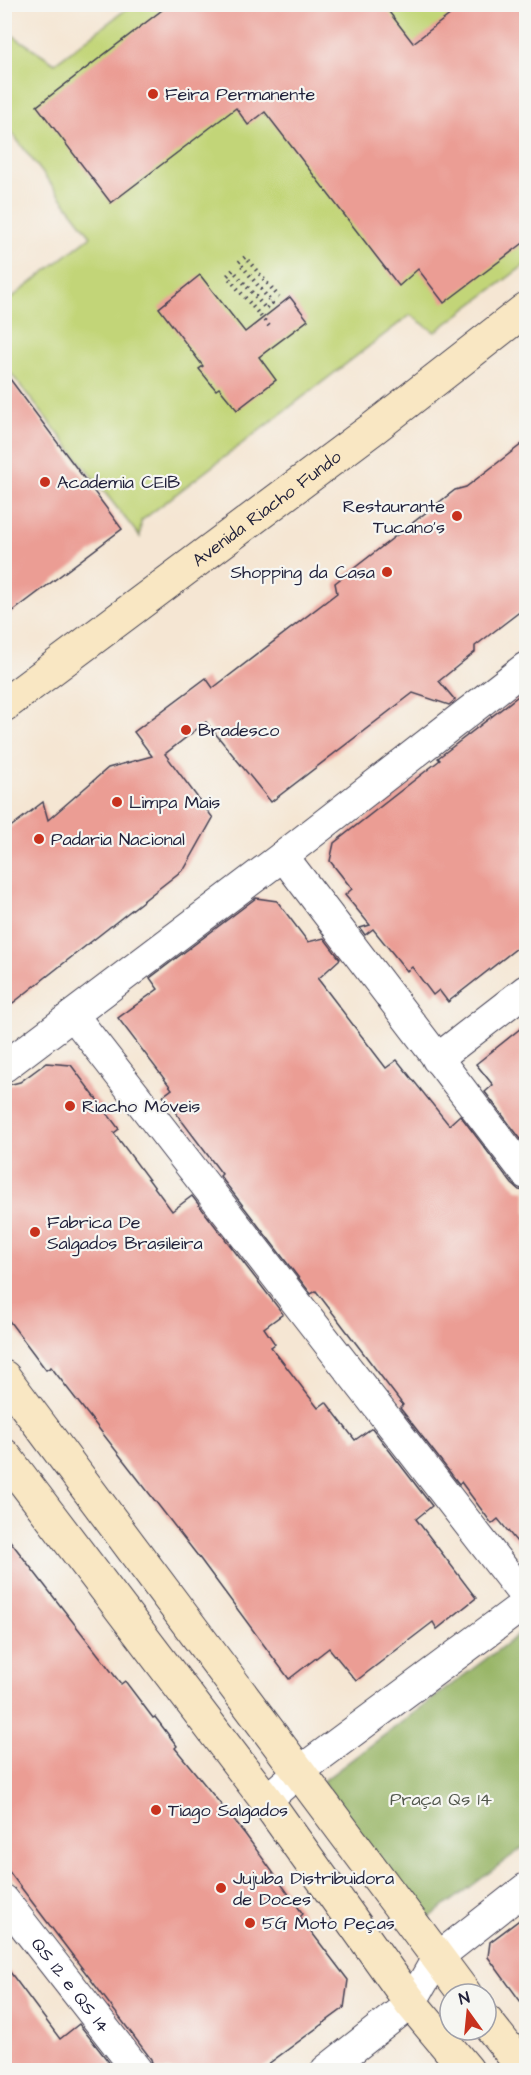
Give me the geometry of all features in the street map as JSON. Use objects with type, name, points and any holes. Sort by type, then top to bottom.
[{"type":"street","name":"Avenida Riacho Fundo","points":[[4,705],[375,427],[526,309]]},
{"type":"street","points":[[4,1066],[283,856],[526,667]]},
{"type":"street","points":[[283,856],[526,1174]]},
{"type":"street","points":[[437,1059],[526,990]]},
{"type":"street","points":[[73,1015],[526,1598]]},
{"type":"street","points":[[4,1377],[456,1982]]},
{"type":"street","points":[[4,1455],[266,1800],[411,2004],[467,2070]]},
{"type":"street","points":[[266,1800],[526,1603]]},
{"type":"street","points":[[326,2070],[411,2004],[437,1958],[526,1888]]},
{"type":"street","name":"QS 12 e QS 14","points":[[4,1900],[137,2070]]},
{"type":"street","points":[[498,2040],[514,2066]]},
{"type":"path","points":[[269,326],[227,276],[233,270],[266,309],[272,303],[239,262],[246,257],[279,297]]},
{"type":"green space","points":[[132,5],[526,5],[526,264],[435,332],[410,315],[141,521],[140,537],[5,366],[5,303],[91,236],[5,124],[5,38],[9,33],[55,63]]},
{"type":"green space","name":"Praça Qs 14","points":[[526,1629],[526,1845],[425,1921],[322,1782]]},
{"type":"building","points":[[170,4],[383,4],[413,43],[464,4],[526,4],[526,241],[444,303],[418,269],[399,286],[265,112],[248,125],[236,108],[111,203],[37,106]]},
{"type":"building","points":[[200,275],[245,332],[290,297],[308,320],[259,357],[276,380],[237,410],[219,388],[216,390],[199,369],[203,366],[159,308]]},
{"type":"building","name":"Academia CEIB","points":[[4,371],[122,529],[4,618]]},
{"type":"building","points":[[526,441],[526,607],[475,646],[475,652],[439,681],[455,700],[449,705],[413,693],[271,802],[206,722],[165,754],[213,818],[185,868],[4,1010],[4,832],[43,802],[48,820],[108,768],[152,756],[134,732],[206,678],[213,688],[337,593],[335,583],[455,490],[466,487]]},
{"type":"building","points":[[526,690],[526,941],[448,1002],[439,990],[433,995],[412,967],[407,971],[373,929],[365,935],[360,928],[370,925],[345,895],[352,889],[330,861],[334,843]]},
{"type":"building","points":[[256,898],[277,901],[308,942],[324,938],[340,959],[318,979],[386,1068],[397,1060],[449,1125],[460,1115],[512,1184],[519,1190],[526,1191],[526,1553],[498,1519],[492,1524],[461,1482],[459,1484],[400,1408],[403,1405],[316,1291],[311,1294],[220,1176],[222,1174],[163,1096],[172,1089],[118,1018],[158,989],[150,978]]},
{"type":"building","points":[[526,1024],[526,1146],[485,1092],[493,1085],[476,1064]]},
{"type":"building","points":[[46,1063],[71,1065],[119,1129],[114,1133],[172,1211],[192,1196],[283,1314],[264,1328],[275,1344],[271,1347],[318,1408],[326,1402],[355,1440],[372,1428],[432,1506],[416,1519],[476,1598],[437,1629],[433,1622],[356,1681],[329,1648],[289,1679],[201,1560],[51,1367],[46,1370],[4,1314],[4,1086],[20,1082]]},
{"type":"building","points":[[4,1533],[121,1684],[125,1681],[153,1718],[155,1717],[177,1746],[175,1748],[245,1834],[303,1914],[300,1917],[348,1980],[344,2008],[260,2070],[154,2070],[151,2059],[4,1865]]},
{"type":"building","points":[[526,1915],[526,2009],[488,1957],[490,1942]]},
{"type":"building","points":[[4,1964],[60,2039],[79,2024],[115,2070],[4,2070]]},
{"type":"place","name":"Feira Permanente","points":[[153,94]]},
{"type":"place","name":"Academia CEIB","points":[[45,482]]},
{"type":"place","name":"Restaurante Tucano's","points":[[457,516]]},
{"type":"place","name":"Shopping da Casa","points":[[387,572]]},
{"type":"place","name":"Bradesco","points":[[186,730]]},
{"type":"place","name":"Limpa Mais","points":[[117,802]]},
{"type":"place","name":"Padaria Nacional","points":[[39,839]]},
{"type":"place","name":"Riacho Móveis","points":[[70,1106]]},
{"type":"place","name":"Fabrica De Salgados Brasileira","points":[[35,1232]]},
{"type":"place","name":"Tiago Salgados","points":[[156,1810]]},
{"type":"place","name":"Jujuba Distribuidora de Doces","points":[[221,1888]]},
{"type":"place","name":"5G Moto Peças","points":[[250,1923]]}]
